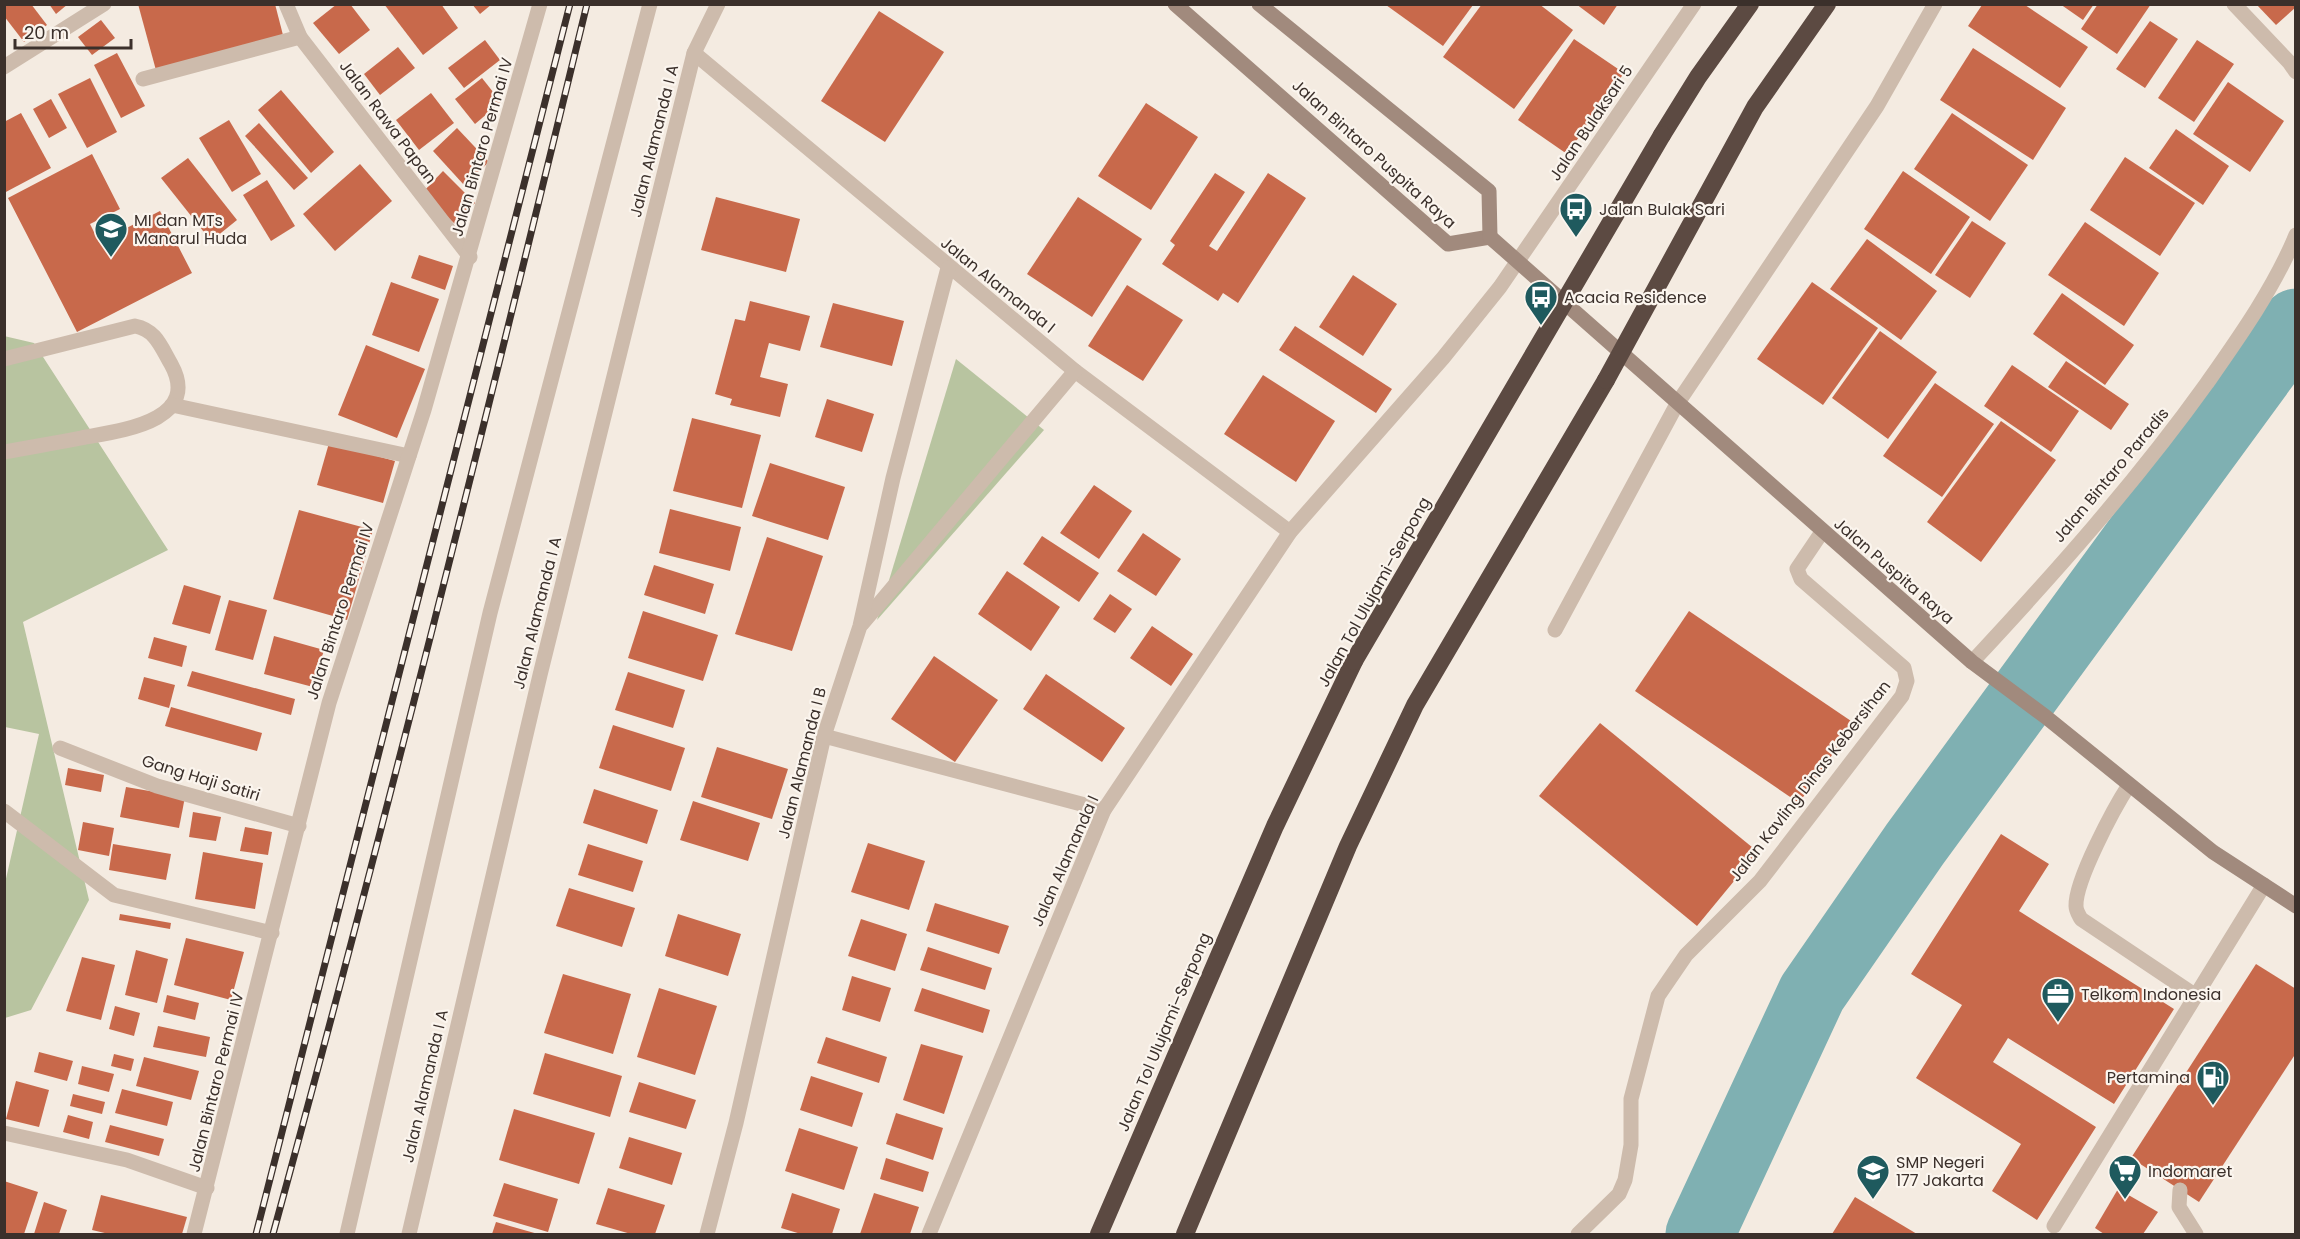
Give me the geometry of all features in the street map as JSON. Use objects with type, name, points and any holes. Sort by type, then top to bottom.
[{"type":"highway","name":"Jalan Tol Ulujami–Serpong","points":[[1099,1234],[1275,826],[1354,661],[1662,135],[1698,78],[1750,4]]},
{"type":"highway","points":[[1185,1234],[1348,846],[1415,705],[1606,380],[1755,107],[1827,4]]},
{"type":"main road","name":"Jalan Bintaro Puspita Raya","points":[[1175,4],[1448,244],[1490,237]]},
{"type":"main road","points":[[1259,4],[1489,191],[1490,237]]},
{"type":"main road","name":"Jalan Puspita Raya","points":[[1490,237],[1822,532],[1978,666],[2046,717],[2213,852],[2295,906]]},
{"type":"street","points":[[4,67],[104,4]]},
{"type":"street","name":"Jalan Rawa Papan","points":[[286,4],[300,37],[470,257]]},
{"type":"street","name":"Jalan Bintaro Permai IV","points":[[195,1234],[328,704],[409,456],[470,257],[540,4]]},
{"type":"street","points":[[347,1234],[490,613],[650,4]]},
{"type":"street","name":"Jalan Alamanda I A","points":[[409,1234],[540,675],[694,53],[718,4]]},
{"type":"street","name":"Jalan Bulaksari 5","points":[[1518,262],[1694,4]]},
{"type":"street","points":[[1555,630],[1677,404],[1877,106],[1935,4]]},
{"type":"street","points":[[2234,4],[2289,62],[2295,72]]},
{"type":"street","points":[[143,79],[300,37]]},
{"type":"street","name":"Jalan Alamanda I","points":[[694,53],[1075,371],[1290,532]]},
{"type":"street","name":"Jalan Bintaro Paradis","points":[[1978,666],[2020,610],[2158,450],[2238,339],[2285,261],[2295,235]]},
{"type":"street","name":"Jalan Alamanda I","points":[[929,1234],[1104,810],[1290,532],[1443,358],[1518,262]]},
{"type":"street","name":"Jalan Alamanda I B","points":[[706,1234],[736,1123],[824,736],[860,626],[893,478],[948,267]]},
{"type":"street","points":[[4,358],[135,326],[146,328],[156,337],[175,372],[178,391],[172,405],[146,424],[4,452]]},
{"type":"street","points":[[860,626],[1075,371]]},
{"type":"street","points":[[172,405],[409,456]]},
{"type":"street","name":"Jalan Kavling Dinas Kebersihan","points":[[1578,1234],[1619,1194],[1625,1180],[1631,1145],[1631,1099],[1658,996],[1686,956],[1760,881],[1902,696],[1905,688],[1907,681],[1904,668],[1801,579],[1797,569],[1822,532]]},
{"type":"street","points":[[824,736],[1104,810]]},
{"type":"street","name":"Gang Haji Satiri","points":[[60,748],[157,786],[299,826]]},
{"type":"street","points":[[2129,785],[2109,815],[2080,886],[2076,908],[2080,920],[2196,996]]},
{"type":"street","points":[[4,811],[114,895],[272,933]]},
{"type":"street","points":[[2054,1226],[2264,885]]},
{"type":"street","points":[[4,1133],[127,1160],[207,1188]]},
{"type":"street","points":[[2180,1190],[2179,1207],[2196,1234]]},
{"type":"green space","points":[[4,336],[34,343],[168,550],[23,622],[89,900],[31,1010],[5,1018],[5,883],[39,734],[5,727]]},
{"type":"green space","points":[[956,359],[1044,430],[877,620]]},
{"type":"building","points":[[4,4],[31,4],[47,25],[24,42],[4,16]]},
{"type":"building","points":[[49,4],[68,4],[56,14]]},
{"type":"building","points":[[138,4],[275,4],[284,39],[157,74]]},
{"type":"building","points":[[337,4],[350,4],[370,30],[339,54],[313,23]]},
{"type":"building","points":[[384,4],[441,4],[458,28],[423,55]]},
{"type":"building","points":[[472,4],[492,4],[480,14]]},
{"type":"building","points":[[1482,4],[1539,4],[1573,30],[1514,109],[1443,57]]},
{"type":"building","points":[[1576,4],[1618,4],[1604,25]]},
{"type":"building","points":[[2060,4],[2094,4],[2083,20]]},
{"type":"building","points":[[2098,4],[2151,4],[2117,54],[2081,29]]},
{"type":"building","points":[[2256,4],[2296,4],[2296,7],[2276,25]]},
{"type":"building","points":[[1386,5],[1473,5],[1443,46]]},
{"type":"building","points":[[1982,5],[2025,5],[2088,47],[2060,88],[1968,26]]},
{"type":"building","points":[[879,11],[944,52],[885,142],[821,101]]},
{"type":"building","points":[[101,20],[115,38],[92,55],[78,37]]},
{"type":"building","points":[[2150,21],[2178,39],[2145,88],[2116,69]]},
{"type":"building","points":[[1574,39],[1624,73],[1567,154],[1518,120]]},
{"type":"building","points":[[485,40],[500,60],[464,88],[448,68]]},
{"type":"building","points":[[2197,40],[2234,64],[2194,122],[2158,98]]},
{"type":"building","points":[[398,47],[415,68],[380,95],[364,74]]},
{"type":"building","points":[[1973,48],[2066,108],[2033,160],[1940,100]]},
{"type":"building","points":[[117,53],[145,106],[121,118],[94,65]]},
{"type":"building","points":[[90,78],[117,132],[87,148],[58,94]]},
{"type":"building","points":[[482,78],[501,102],[475,124],[455,99]]},
{"type":"building","points":[[2228,82],[2284,121],[2250,172],[2193,134]]},
{"type":"building","points":[[281,90],[334,152],[311,173],[258,110]]},
{"type":"building","points":[[431,93],[454,123],[419,150],[396,120]]},
{"type":"building","points":[[51,99],[67,128],[49,138],[33,109]]},
{"type":"building","points":[[1146,103],[1198,137],[1151,210],[1098,176]]},
{"type":"building","points":[[21,113],[51,168],[4,193],[4,122]]},
{"type":"building","points":[[1952,113],[2028,165],[1990,221],[1914,169]]},
{"type":"building","points":[[229,120],[261,174],[232,192],[199,138]]},
{"type":"building","points":[[259,123],[308,178],[294,190],[245,136]]},
{"type":"building","points":[[457,128],[489,162],[464,185],[433,151]]},
{"type":"building","points":[[2176,129],[2229,166],[2203,205],[2149,168]]},
{"type":"building","name":"MI dan MTs Manarul Huda","points":[[92,154],[120,209],[90,224],[99,242],[160,211],[192,273],[77,332],[8,198]]},
{"type":"building","points":[[2125,157],[2195,203],[2160,256],[2090,210]]},
{"type":"building","points":[[188,158],[237,220],[211,241],[161,178]]},
{"type":"building","points":[[360,164],[392,201],[335,251],[303,214]]},
{"type":"building","points":[[443,171],[475,203],[455,224],[422,193]]},
{"type":"building","points":[[1903,171],[1970,217],[1931,274],[1864,229]]},
{"type":"building","points":[[1215,173],[1245,192],[1209,246],[1217,251],[1268,173],[1306,198],[1238,303],[1223,293],[1218,301],[1162,264],[1175,245],[1170,241]]},
{"type":"building","points":[[267,180],[295,226],[271,241],[243,195]]},
{"type":"building","points":[[716,197],[800,219],[786,272],[701,250]]},
{"type":"building","points":[[1078,197],[1142,239],[1092,317],[1027,274]]},
{"type":"building","points":[[1972,221],[2006,243],[1970,298],[1935,275]]},
{"type":"building","points":[[2085,222],[2159,273],[2124,326],[2048,275]]},
{"type":"building","points":[[1867,239],[1937,291],[1901,340],[1830,289]]},
{"type":"building","points":[[419,255],[453,266],[445,290],[411,278]]},
{"type":"building","points":[[1353,275],[1397,304],[1363,356],[1319,327]]},
{"type":"building","points":[[391,282],[439,299],[419,352],[372,335]]},
{"type":"building","points":[[1812,282],[1878,328],[1823,405],[1757,359]]},
{"type":"building","points":[[1127,285],[1183,320],[1143,381],[1088,346]]},
{"type":"building","points":[[2062,293],[2134,345],[2105,385],[2033,334]]},
{"type":"building","points":[[750,301],[810,316],[800,351],[769,343],[760,377],[788,384],[780,417],[730,405],[732,399],[715,394],[735,319],[745,321]]},
{"type":"building","points":[[833,303],[904,321],[892,366],[820,347]]},
{"type":"building","points":[[1295,326],[1392,389],[1376,413],[1279,350]]},
{"type":"building","points":[[1880,331],[1937,372],[1888,439],[1832,398]]},
{"type":"building","points":[[366,345],[425,369],[397,438],[338,415]]},
{"type":"building","points":[[2066,361],[2129,404],[2111,430],[2048,387]]},
{"type":"building","points":[[2012,365],[2079,411],[2051,452],[1984,406]]},
{"type":"building","points":[[1263,375],[1335,421],[1296,482],[1224,434]]},
{"type":"building","points":[[1935,383],[1994,424],[1942,497],[1883,456]]},
{"type":"building","points":[[827,399],[874,414],[862,452],[815,437]]},
{"type":"building","points":[[692,418],[761,435],[742,508],[673,491]]},
{"type":"building","points":[[2001,421],[2056,460],[1981,562],[1927,522]]},
{"type":"building","points":[[329,443],[395,461],[383,503],[317,485]]},
{"type":"building","points":[[770,463],[845,487],[828,540],[752,516]]},
{"type":"building","points":[[1094,485],[1132,511],[1099,559],[1060,533]]},
{"type":"building","points":[[670,509],[741,527],[730,571],[659,553]]},
{"type":"building","points":[[299,510],[373,530],[347,620],[273,599]]},
{"type":"building","points":[[1143,533],[1181,559],[1156,596],[1117,571]]},
{"type":"building","points":[[1042,536],[1099,573],[1079,602],[1023,564]]},
{"type":"building","points":[[767,537],[823,556],[792,651],[735,634]]},
{"type":"building","points":[[654,565],[714,584],[705,614],[644,595]]},
{"type":"building","points":[[1007,571],[1060,607],[1031,651],[978,614]]},
{"type":"building","points":[[184,585],[221,596],[210,634],[172,624]]},
{"type":"building","points":[[1110,594],[1132,609],[1115,633],[1093,619]]},
{"type":"building","points":[[229,600],[267,610],[253,660],[215,650]]},
{"type":"building","points":[[643,611],[718,635],[703,681],[628,658]]},
{"type":"building","points":[[1689,611],[1854,723],[1799,803],[1635,691]]},
{"type":"building","points":[[1152,626],[1193,654],[1171,686],[1130,658]]},
{"type":"building","points":[[274,636],[324,650],[313,687],[264,674]]},
{"type":"building","points":[[154,637],[187,646],[182,667],[148,658]]},
{"type":"building","points":[[934,656],[998,700],[955,762],[891,719]]},
{"type":"building","points":[[192,671],[295,699],[291,715],[187,686]]},
{"type":"building","points":[[628,672],[685,690],[673,728],[615,710]]},
{"type":"building","points":[[1046,674],[1125,728],[1102,762],[1023,709]]},
{"type":"building","points":[[144,677],[175,685],[169,708],[138,699]]},
{"type":"building","points":[[171,707],[262,733],[257,751],[165,726]]},
{"type":"building","points":[[1600,723],[1758,852],[1697,926],[1539,796]]},
{"type":"building","points":[[613,725],[685,748],[671,791],[599,768]]},
{"type":"building","points":[[717,747],[788,769],[772,819],[701,797]]},
{"type":"building","points":[[68,768],[104,775],[101,792],[65,785]]},
{"type":"building","points":[[126,787],[185,797],[179,828],[120,817]]},
{"type":"building","points":[[594,789],[658,810],[647,844],[583,823]]},
{"type":"building","points":[[693,801],[760,823],[748,861],[680,840]]},
{"type":"building","points":[[193,812],[221,817],[216,841],[189,837]]},
{"type":"building","points":[[83,822],[114,828],[109,856],[78,850]]},
{"type":"building","points":[[245,827],[272,832],[268,855],[240,851]]},
{"type":"building","name":"Telkom Indonesia","points":[[2001,834],[2049,864],[2019,911],[2174,1009],[2114,1104],[2008,1038],[1993,1062],[2096,1127],[2037,1220],[1992,1191],[2021,1144],[1916,1078],[1962,1005],[1911,974]]},
{"type":"building","points":[[868,843],[925,861],[909,910],[851,892]]},
{"type":"building","points":[[113,844],[171,854],[166,880],[109,870]]},
{"type":"building","points":[[588,844],[643,861],[633,892],[578,875]]},
{"type":"building","points":[[203,852],[263,863],[255,909],[195,899]]},
{"type":"building","points":[[569,888],[635,908],[622,947],[556,926]]},
{"type":"building","points":[[935,903],[1009,926],[999,954],[926,931]]},
{"type":"building","points":[[120,914],[171,923],[170,929],[119,920]]},
{"type":"building","points":[[678,914],[741,934],[728,976],[665,956]]},
{"type":"building","points":[[861,919],[907,934],[895,971],[848,956]]},
{"type":"building","points":[[186,938],[244,952],[231,1000],[174,985]]},
{"type":"building","points":[[928,947],[992,968],[985,990],[920,970]]},
{"type":"building","points":[[136,950],[168,959],[157,1003],[125,995]]},
{"type":"building","points":[[82,957],[115,965],[101,1020],[66,1011]]},
{"type":"building","name":"Pertamina","points":[[2256,964],[2296,989],[2296,1053],[2199,1202],[2131,1158]]},
{"type":"building","points":[[563,974],[631,994],[613,1054],[544,1033]]},
{"type":"building","points":[[852,976],[891,988],[880,1022],[842,1010]]},
{"type":"building","points":[[659,988],[717,1006],[695,1075],[637,1057]]},
{"type":"building","points":[[922,988],[990,1010],[983,1033],[914,1011]]},
{"type":"building","points":[[167,995],[199,1003],[195,1020],[163,1012]]},
{"type":"building","points":[[115,1006],[140,1013],[134,1036],[109,1029]]},
{"type":"building","points":[[158,1026],[210,1037],[206,1057],[153,1047]]},
{"type":"building","points":[[826,1037],[887,1057],[879,1083],[817,1063]]},
{"type":"building","points":[[921,1044],[963,1056],[944,1114],[903,1100]]},
{"type":"building","points":[[39,1052],[73,1061],[67,1081],[34,1072]]},
{"type":"building","points":[[545,1053],[622,1076],[610,1117],[533,1094]]},
{"type":"building","points":[[114,1054],[134,1059],[131,1071],[111,1066]]},
{"type":"building","points":[[144,1057],[199,1071],[191,1100],[136,1086]]},
{"type":"building","points":[[82,1066],[114,1074],[109,1092],[78,1084]]},
{"type":"building","points":[[811,1076],[863,1093],[852,1127],[800,1110]]},
{"type":"building","points":[[16,1081],[49,1090],[39,1127],[6,1119]]},
{"type":"building","points":[[639,1082],[696,1100],[686,1129],[629,1112]]},
{"type":"building","points":[[122,1089],[173,1102],[167,1126],[115,1113]]},
{"type":"building","points":[[73,1094],[105,1102],[102,1114],[70,1106]]},
{"type":"building","points":[[514,1109],[595,1133],[579,1184],[499,1160]]},
{"type":"building","points":[[896,1113],[943,1128],[933,1160],[886,1144]]},
{"type":"building","points":[[68,1115],[93,1122],[89,1139],[63,1132]]},
{"type":"building","points":[[110,1125],[164,1139],[159,1156],[105,1142]]},
{"type":"building","points":[[799,1128],[858,1147],[844,1190],[785,1171]]},
{"type":"building","points":[[629,1137],[682,1153],[672,1185],[619,1168]]},
{"type":"building","points":[[886,1158],[929,1172],[923,1192],[880,1179]]},
{"type":"building","points":[[4,1181],[38,1192],[24,1234],[4,1234]]},
{"type":"building","points":[[504,1183],[558,1199],[548,1232],[493,1216]]},
{"type":"building","points":[[608,1188],[665,1205],[655,1234],[631,1234],[596,1224]]},
{"type":"building","name":"Indomaret","points":[[2118,1189],[2158,1212],[2143,1234],[2104,1234],[2095,1228]]},
{"type":"building","points":[[792,1193],[840,1209],[832,1234],[801,1234],[781,1228]]},
{"type":"building","points":[[874,1193],[919,1207],[910,1234],[860,1234]]},
{"type":"building","points":[[101,1195],[187,1217],[182,1234],[109,1234],[92,1230]]},
{"type":"building","points":[[1855,1197],[1917,1234],[1832,1234]]},
{"type":"building","points":[[44,1202],[67,1210],[59,1234],[34,1234]]},
{"type":"building","points":[[496,1222],[538,1234],[492,1234]]},
{"type":"waterway","points":[[1700,1234],[1812,993],[1915,844],[2296,323]]},
{"type":"railway","points":[[256,1234],[570,4]]},
{"type":"railway","points":[[273,1234],[434,620],[587,4]]},
{"type":"place","name":"Jalan Bulak Sari","points":[[1576,238]]},
{"type":"place","name":"MI dan MTs Manarul Huda","points":[[111,258]]},
{"type":"place","name":"Acacia Residence","points":[[1541,326]]},
{"type":"place","name":"Telkom Indonesia","points":[[2058,1023]]},
{"type":"place","name":"Pertamina","points":[[2213,1106]]},
{"type":"place","name":"SMP Negeri 177 Jakarta","points":[[1873,1200]]},
{"type":"place","name":"Indomaret","points":[[2125,1200]]}]
